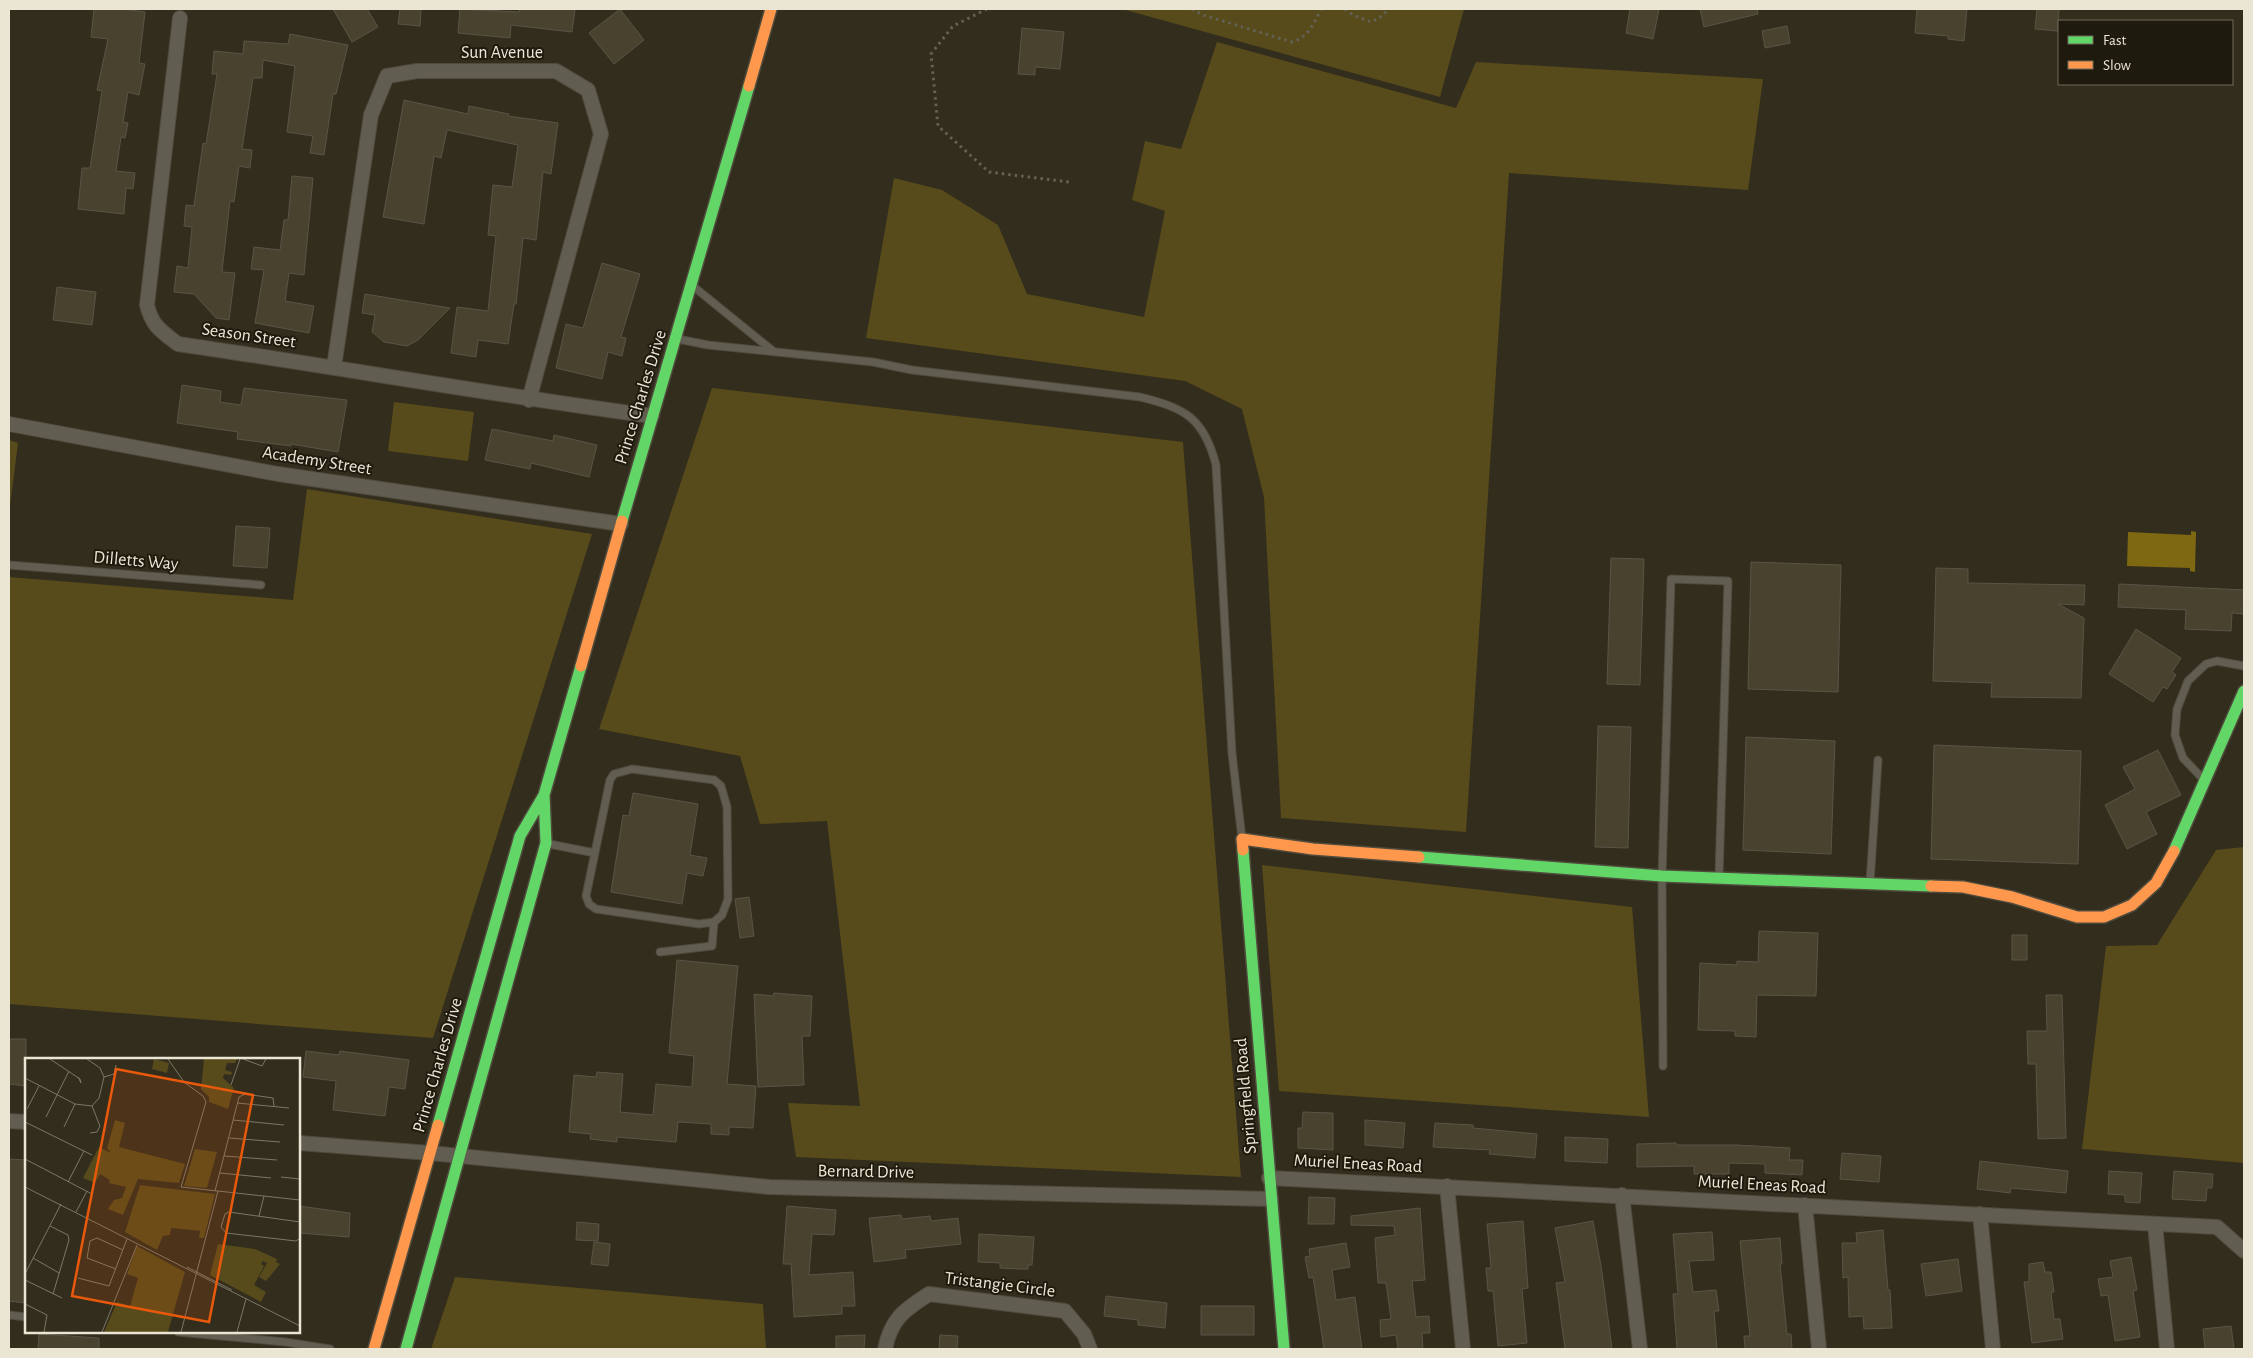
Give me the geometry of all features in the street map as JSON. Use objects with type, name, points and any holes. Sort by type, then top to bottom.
[{"type":"main road","name":"Prince Charles Drive","points":[[374,1349],[524,838],[544,795],[652,416],[772,9]]},
{"type":"main road","points":[[1242,839],[1313,849],[1662,876],[1963,887],[2012,897],[2049,910],[2077,916],[2104,917],[2132,905],[2156,883],[2178,843],[2206,782],[2244,691]]},
{"type":"main road","name":"Prince Charles Drive","points":[[406,1349],[461,1156],[542,842],[544,795]]},
{"type":"main road","name":"Springfield Road","points":[[1242,839],[1284,1349]]},
{"type":"street","name":"Season Street","points":[[180,18],[147,305],[150,319],[161,331],[178,344],[334,367],[529,400],[652,416]]},
{"type":"street","name":"Sun Avenue","points":[[334,367],[371,115],[387,76],[417,71],[556,71],[588,90],[601,134],[529,400]]},
{"type":"street","name":"Academy Street","points":[[9,424],[278,474],[621,524]]},
{"type":"street","points":[[9,1121],[25,1122]]},
{"type":"street","name":"Bernard Drive","points":[[300,1143],[430,1153],[769,1187],[1271,1199]]},
{"type":"street","name":"Muriel Eneas Road","points":[[1270,1178],[2217,1227],[2244,1251]]},
{"type":"street","points":[[1447,1186],[1463,1349]]},
{"type":"street","points":[[1622,1195],[1640,1349]]},
{"type":"street","points":[[1804,1205],[1819,1349]]},
{"type":"street","points":[[1980,1214],[1993,1349]]},
{"type":"street","points":[[2155,1224],[2167,1349]]},
{"type":"street","name":"Tristangie Circle","points":[[885,1349],[888,1332],[899,1316],[929,1294],[1065,1311],[1084,1334],[1090,1349]]},
{"type":"lane","points":[[692,284],[774,351]]},
{"type":"lane","points":[[676,339],[708,345],[873,362],[912,370],[1140,397],[1162,402],[1182,412],[1199,425],[1211,443],[1216,465],[1232,753],[1242,839]]},
{"type":"lane","name":"Dilletts Way","points":[[9,564],[261,585]]},
{"type":"lane","points":[[1663,1066],[1662,876],[1670,579],[1728,581],[1719,879]]},
{"type":"lane","points":[[2206,782],[2183,758],[2175,735],[2177,709],[2188,680],[2206,664],[2217,661],[2244,666]]},
{"type":"lane","points":[[1870,883],[1878,760]]},
{"type":"lane","points":[[632,769],[714,780],[722,786],[727,807],[728,900],[722,915],[714,922],[699,924],[592,907],[586,896],[595,852],[606,790],[614,774],[632,769]]},
{"type":"lane","points":[[542,842],[595,852]]},
{"type":"lane","points":[[660,952],[712,946],[714,922]]},
{"type":"lane","points":[[9,1316],[25,1317]]},
{"type":"lane","points":[[189,1333],[284,1342],[330,1349]]},
{"type":"path","points":[[987,9],[953,26],[932,54],[938,126],[989,172],[1069,182]]},
{"type":"path","points":[[1192,9],[1203,15],[1292,42],[1303,38],[1309,32],[1321,9]]},
{"type":"path","points":[[1345,9],[1353,15],[1371,22],[1384,15],[1387,9]]},
{"type":"shaded area","points":[[1122,9],[1464,9],[1440,97]]},
{"type":"shaded area","points":[[1217,42],[1456,108],[1476,62],[1763,79],[1748,190],[1509,173],[1466,832],[1281,818],[1264,497],[1242,409],[1185,381],[866,338],[894,178],[942,190],[998,225],[1027,294],[1144,317],[1165,211],[1132,200],[1145,141],[1181,149]]},
{"type":"shaded area","points":[[712,388],[1183,442],[1241,1177],[796,1157],[788,1103],[860,1106],[827,821],[760,824],[740,756],[599,729]]},
{"type":"shaded area","points":[[394,402],[474,412],[468,461],[388,451]]},
{"type":"shaded area","points":[[9,440],[18,443],[9,514]]},
{"type":"shaded area","points":[[307,489],[592,534],[433,1038],[9,1004],[9,577],[293,600]]},
{"type":"shaded area","points":[[2191,531],[2196,532],[2195,572],[2190,571],[2190,568],[2127,566],[2128,532],[2191,535]]},
{"type":"shaded area","points":[[2244,847],[2244,1163],[2082,1149],[2106,946],[2157,945],[2216,850]]},
{"type":"shaded area","points":[[1262,865],[1632,907],[1649,1117],[1279,1091]]},
{"type":"shaded area","points":[[455,1277],[763,1304],[766,1349],[431,1349]]},
{"type":"building","points":[[94,9],[123,9],[145,12],[139,63],[145,64],[139,95],[128,92],[123,122],[128,123],[125,138],[121,137],[116,171],[135,173],[133,189],[126,188],[124,214],[78,209],[82,168],[90,168],[102,91],[97,90],[108,39],[91,37]]},
{"type":"building","points":[[333,9],[367,9],[378,27],[352,42]]},
{"type":"building","points":[[400,9],[421,9],[420,26],[398,24]]},
{"type":"building","points":[[460,9],[519,12],[520,9],[575,9],[572,32],[511,25],[510,38],[458,33]]},
{"type":"building","points":[[620,9],[644,40],[614,64],[589,33]]},
{"type":"building","points":[[1630,9],[1659,9],[1653,39],[1626,33]]},
{"type":"building","points":[[1700,9],[1757,9],[1758,14],[1704,27]]},
{"type":"building","points":[[1917,9],[1967,9],[1964,41],[1948,39],[1948,36],[1915,33]]},
{"type":"building","points":[[2037,9],[2059,9],[2058,31],[2035,29]]},
{"type":"building","points":[[1787,26],[1790,43],[1765,48],[1762,31]]},
{"type":"building","points":[[1022,28],[1064,32],[1060,69],[1035,67],[1035,75],[1018,74]]},
{"type":"building","points":[[290,34],[348,45],[336,94],[333,94],[324,155],[310,153],[313,136],[287,132],[295,66],[263,60],[262,78],[253,78],[242,149],[252,150],[250,168],[239,166],[234,202],[230,201],[222,272],[235,273],[229,320],[216,318],[194,294],[174,292],[177,266],[188,268],[192,227],[184,226],[186,205],[194,206],[203,143],[206,144],[217,74],[212,74],[214,51],[243,54],[244,41],[288,44]]},
{"type":"building","points":[[404,100],[468,114],[469,106],[509,114],[508,116],[558,123],[551,174],[543,172],[536,240],[523,238],[516,304],[514,304],[508,344],[478,340],[476,357],[451,353],[457,307],[488,311],[496,236],[488,235],[493,185],[512,187],[518,145],[447,130],[441,158],[434,156],[424,224],[383,217]]},
{"type":"building","points":[[292,176],[313,178],[304,275],[289,273],[285,301],[314,306],[309,333],[255,323],[264,270],[251,269],[254,247],[280,250],[284,220],[288,220]]},
{"type":"building","points":[[602,263],[640,274],[621,337],[626,338],[622,356],[608,352],[602,379],[556,368],[566,324],[583,328]]},
{"type":"building","points":[[57,287],[96,292],[92,325],[53,320]]},
{"type":"building","points":[[365,294],[450,308],[418,340],[407,346],[384,342],[372,332],[375,315],[362,313]]},
{"type":"building","points":[[182,385],[221,391],[220,402],[241,405],[244,388],[347,400],[338,452],[291,444],[291,446],[237,439],[238,432],[177,423]]},
{"type":"building","points":[[492,429],[553,441],[554,435],[597,445],[589,477],[531,463],[530,469],[485,460]]},
{"type":"building","points":[[236,526],[270,528],[267,568],[233,566]]},
{"type":"building","points":[[1611,558],[1644,559],[1640,685],[1607,684]]},
{"type":"building","points":[[1751,562],[1841,565],[1838,692],[1748,689]]},
{"type":"building","points":[[1936,568],[1968,569],[1968,583],[2085,585],[2084,605],[2058,604],[2084,618],[2081,698],[1991,697],[1992,683],[1933,681]]},
{"type":"building","points":[[2119,584],[2244,590],[2244,614],[2232,613],[2231,631],[2185,629],[2186,610],[2118,607]]},
{"type":"building","points":[[2136,629],[2181,658],[2172,672],[2176,675],[2167,689],[2163,687],[2153,702],[2109,674]]},
{"type":"building","points":[[1598,726],[1631,727],[1628,848],[1595,847]]},
{"type":"building","points":[[1746,737],[1835,741],[1831,854],[1743,850]]},
{"type":"building","points":[[1934,745],[2081,751],[2078,864],[1931,859]]},
{"type":"building","points":[[2158,750],[2181,795],[2146,812],[2157,834],[2127,849],[2105,805],[2135,789],[2123,767]]},
{"type":"building","points":[[633,793],[698,804],[690,855],[707,858],[703,876],[687,873],[682,904],[611,892],[623,815],[629,816]]},
{"type":"building","points":[[749,897],[754,936],[740,938],[735,899]]},
{"type":"building","points":[[1759,931],[1818,933],[1816,996],[1757,995],[1756,1037],[1735,1036],[1735,1031],[1698,1030],[1700,963],[1737,965],[1737,961],[1758,962]]},
{"type":"building","points":[[2012,935],[2027,935],[2027,960],[2012,960]]},
{"type":"building","points":[[677,960],[738,966],[727,1084],[756,1086],[753,1128],[729,1127],[729,1135],[711,1134],[711,1124],[678,1122],[676,1142],[617,1137],[617,1142],[590,1139],[591,1134],[569,1132],[574,1075],[596,1077],[597,1072],[623,1074],[620,1112],[653,1115],[656,1084],[692,1087],[694,1056],[669,1053]]},
{"type":"building","points":[[774,993],[812,996],[810,1036],[802,1036],[804,1085],[758,1087],[754,994],[773,996]]},
{"type":"building","points":[[2046,995],[2062,995],[2066,1138],[2038,1139],[2036,1064],[2028,1064],[2027,1031],[2047,1031]]},
{"type":"building","points":[[9,1039],[26,1039],[25,1086],[9,1084]]},
{"type":"building","points":[[306,1051],[339,1055],[340,1051],[409,1060],[405,1089],[389,1087],[385,1116],[333,1110],[336,1081],[303,1077]]},
{"type":"building","points":[[1303,1112],[1333,1113],[1333,1150],[1298,1148],[1298,1128],[1302,1128]]},
{"type":"building","points":[[1365,1120],[1405,1123],[1403,1148],[1365,1145]]},
{"type":"building","points":[[1435,1123],[1473,1125],[1473,1128],[1537,1134],[1535,1158],[1489,1154],[1490,1150],[1433,1147]]},
{"type":"building","points":[[1565,1137],[1608,1139],[1607,1163],[1565,1161]]},
{"type":"building","points":[[1676,1143],[1677,1145],[1737,1145],[1790,1148],[1789,1160],[1803,1160],[1802,1175],[1765,1173],[1765,1164],[1729,1163],[1729,1174],[1694,1174],[1694,1166],[1637,1167],[1637,1144]]},
{"type":"building","points":[[1842,1153],[1881,1156],[1879,1182],[1840,1179]]},
{"type":"building","points":[[9,1159],[25,1160],[25,1303],[9,1301]]},
{"type":"building","points":[[1980,1161],[2068,1171],[2066,1193],[2011,1188],[2010,1193],[1977,1189]]},
{"type":"building","points":[[2109,1171],[2142,1173],[2140,1203],[2125,1202],[2125,1195],[2108,1194]]},
{"type":"building","points":[[2174,1171],[2213,1174],[2212,1188],[2207,1188],[2206,1201],[2172,1199]]},
{"type":"building","points":[[1309,1197],[1335,1198],[1334,1224],[1308,1224]]},
{"type":"building","points":[[300,1206],[350,1213],[349,1237],[300,1233]]},
{"type":"building","points":[[787,1206],[836,1210],[834,1235],[812,1234],[809,1275],[853,1272],[855,1306],[842,1306],[842,1314],[794,1317],[791,1264],[783,1264]]},
{"type":"building","points":[[1420,1208],[1425,1280],[1412,1281],[1416,1317],[1429,1316],[1430,1333],[1422,1333],[1423,1349],[1398,1349],[1396,1335],[1381,1337],[1380,1320],[1391,1319],[1386,1283],[1378,1283],[1375,1238],[1395,1235],[1394,1226],[1351,1225],[1351,1216]]},
{"type":"building","points":[[901,1215],[902,1219],[930,1216],[931,1221],[958,1218],[961,1244],[905,1250],[906,1258],[874,1262],[869,1218]]},
{"type":"building","points":[[1523,1221],[1528,1288],[1522,1289],[1527,1343],[1498,1346],[1493,1291],[1488,1291],[1486,1268],[1491,1268],[1487,1224]]},
{"type":"building","points":[[1593,1221],[1612,1349],[1565,1349],[1556,1283],[1565,1282],[1555,1228]]},
{"type":"building","points":[[577,1222],[599,1224],[598,1241],[576,1240]]},
{"type":"building","points":[[1883,1230],[1892,1328],[1864,1329],[1863,1316],[1849,1317],[1848,1277],[1843,1278],[1842,1243],[1857,1243],[1856,1233]]},
{"type":"building","points":[[1712,1232],[1714,1260],[1689,1261],[1693,1292],[1716,1290],[1719,1311],[1714,1311],[1717,1349],[1677,1349],[1673,1294],[1678,1294],[1673,1234]]},
{"type":"building","points":[[979,1234],[1034,1237],[1032,1265],[1028,1265],[1028,1269],[1000,1268],[1000,1263],[978,1262]]},
{"type":"building","points":[[1780,1238],[1782,1264],[1780,1264],[1787,1334],[1791,1334],[1792,1349],[1745,1349],[1744,1336],[1750,1336],[1740,1241]]},
{"type":"building","points":[[594,1242],[610,1244],[608,1266],[591,1264]]},
{"type":"building","points":[[1346,1243],[1350,1267],[1332,1270],[1336,1300],[1355,1297],[1362,1349],[1324,1349],[1313,1277],[1309,1278],[1305,1257],[1310,1256],[1309,1249]]},
{"type":"building","points":[[2131,1257],[2137,1290],[2133,1291],[2140,1337],[2115,1341],[2108,1295],[2101,1296],[2098,1279],[2113,1277],[2110,1261]]},
{"type":"building","points":[[1958,1259],[1962,1291],[1926,1296],[1921,1264]]},
{"type":"building","points":[[2043,1262],[2045,1272],[2051,1272],[2054,1292],[2051,1292],[2054,1319],[2060,1319],[2063,1339],[2032,1343],[2024,1282],[2029,1282],[2029,1264]]},
{"type":"building","points":[[1106,1296],[1167,1303],[1165,1328],[1138,1325],[1138,1320],[1104,1316]]},
{"type":"building","points":[[1201,1306],[1254,1306],[1254,1335],[1201,1335]]},
{"type":"building","points":[[2231,1326],[2234,1349],[2205,1349],[2203,1329]]},
{"type":"building","points":[[39,1334],[99,1338],[99,1349],[38,1349]]},
{"type":"building","points":[[865,1335],[864,1349],[836,1349],[836,1336]]},
{"type":"building","points":[[940,1335],[958,1336],[957,1349],[939,1349]]},
{"type":"traffic: fast","points":[[622,521],[749,86]]},
{"type":"traffic: fast","points":[[438,1125],[520,836],[544,795],[581,666]]},
{"type":"traffic: fast","points":[[2174,851],[2244,691]]},
{"type":"traffic: fast","points":[[406,1349],[546,843],[544,795]]},
{"type":"traffic: fast","points":[[1243,850],[1284,1349]]},
{"type":"traffic: fast","points":[[1419,857],[1662,876],[1931,886]]},
{"type":"traffic: slow","points":[[749,86],[771,9]]},
{"type":"traffic: slow","points":[[581,666],[622,521]]},
{"type":"traffic: slow","points":[[1243,850],[1242,839],[1313,849],[1419,857]]},
{"type":"traffic: slow","points":[[1931,886],[1963,887],[2012,897],[2077,917],[2104,917],[2132,905],[2156,883],[2174,851]]},
{"type":"traffic: slow","points":[[374,1349],[438,1125]]}]
